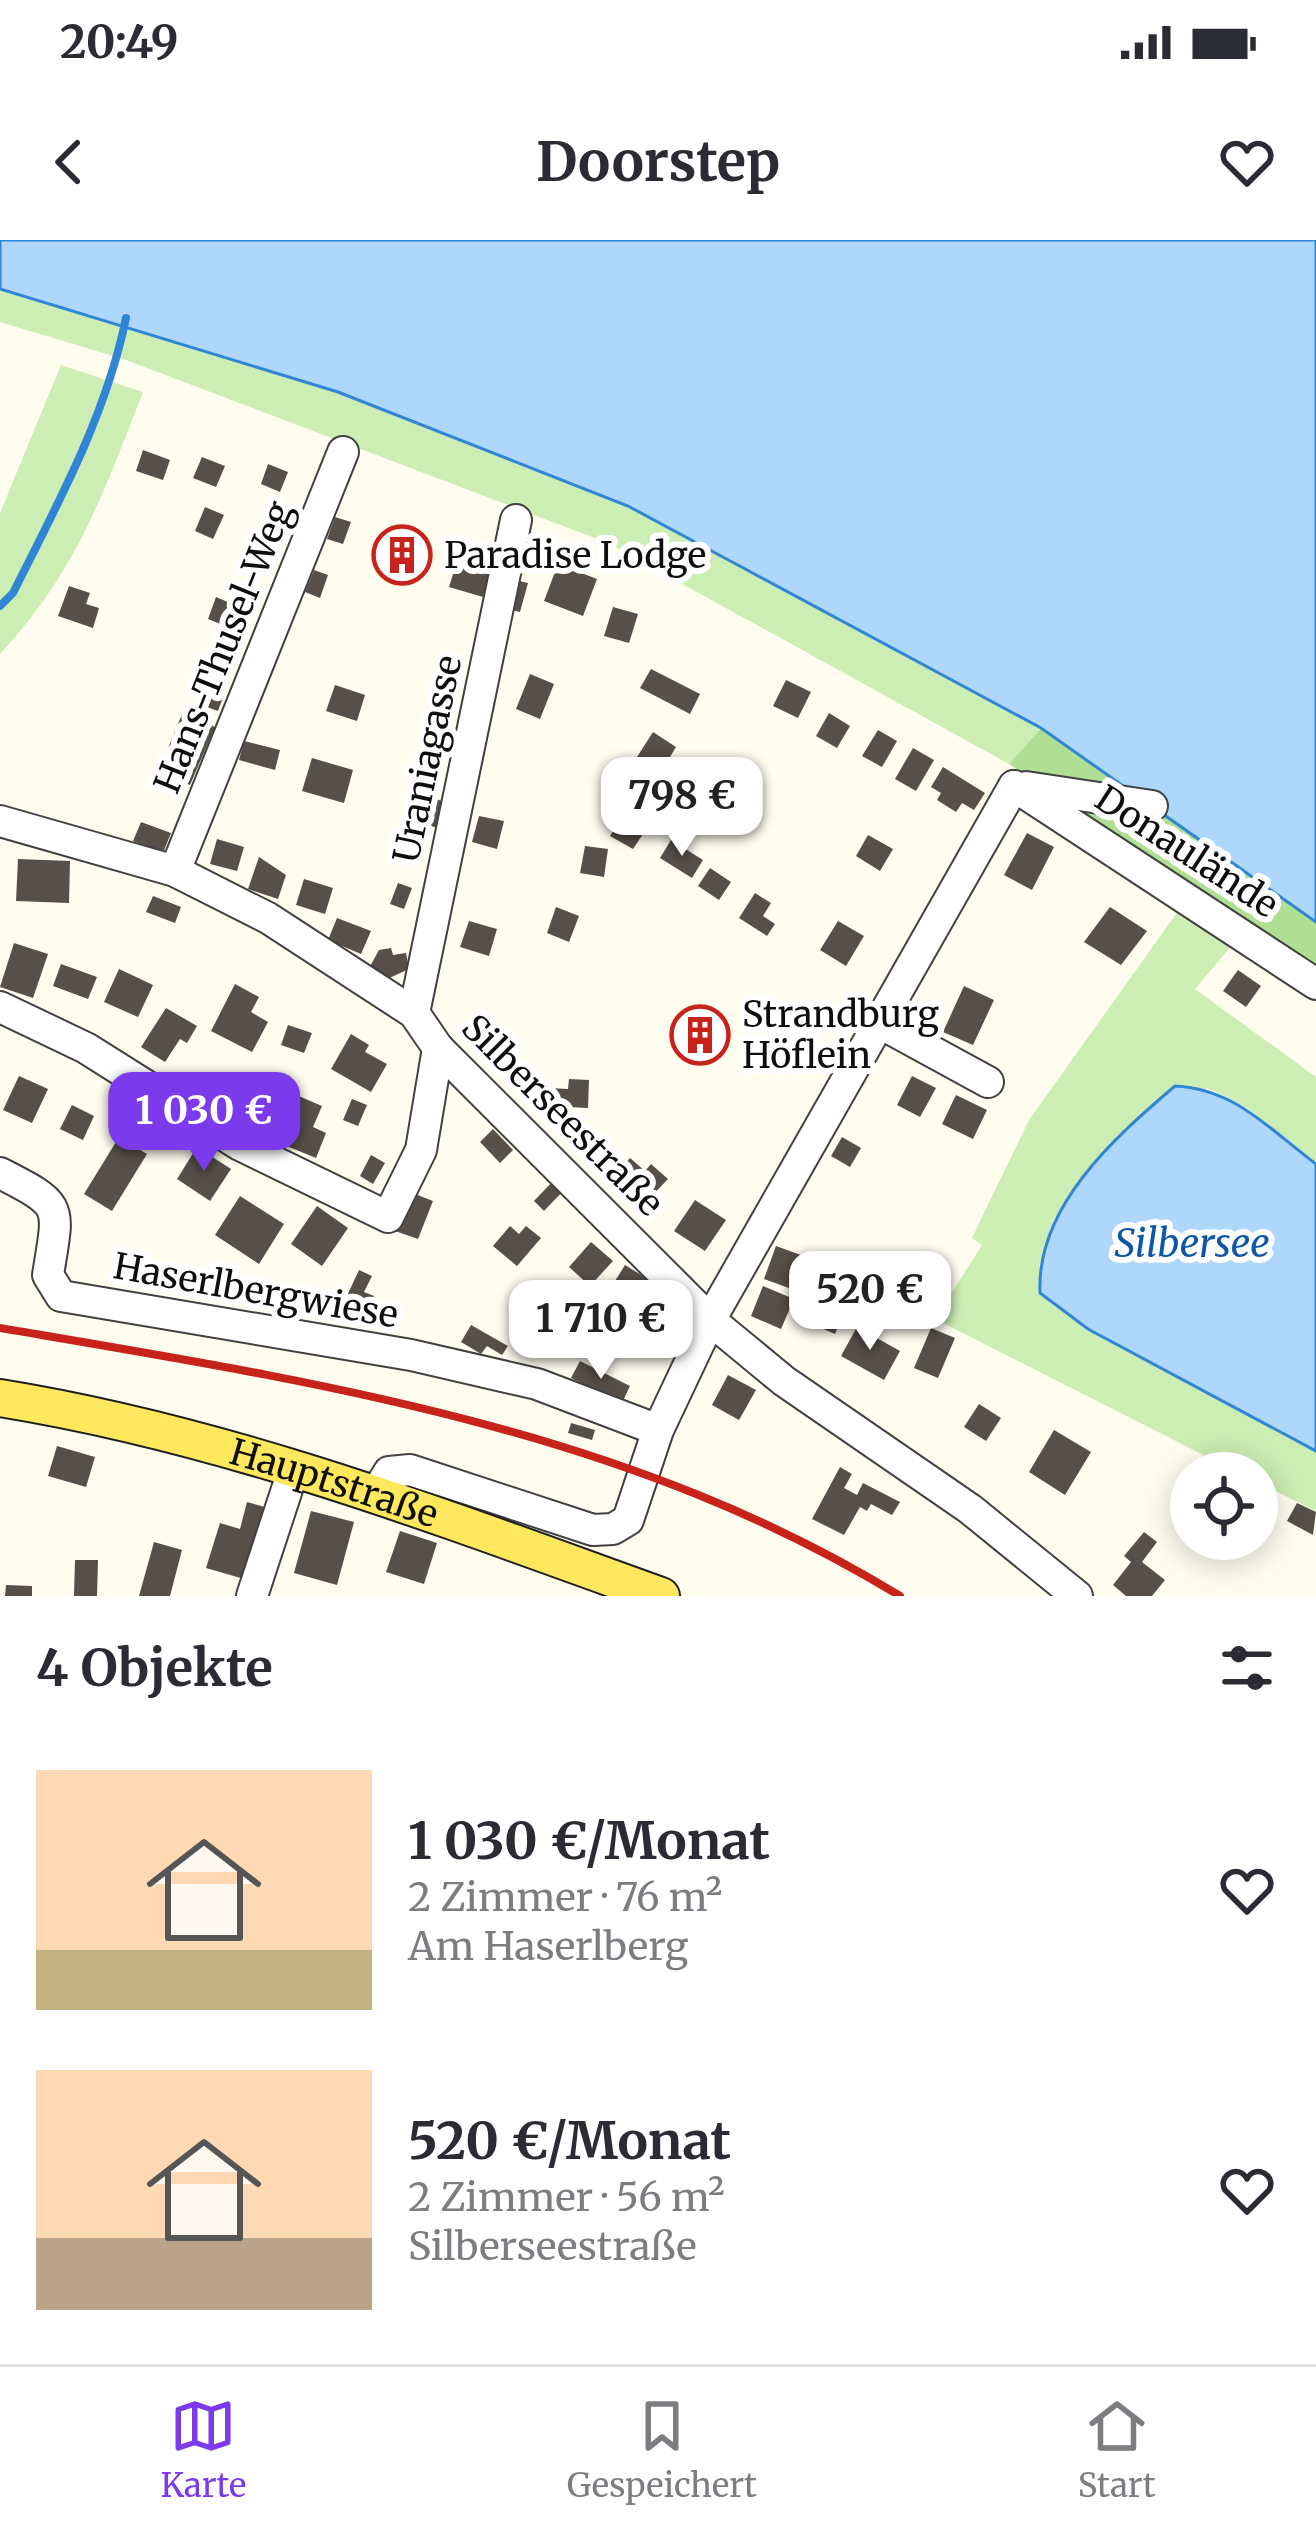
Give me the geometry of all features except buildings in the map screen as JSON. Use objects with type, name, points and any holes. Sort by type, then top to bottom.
[{"type":"main road","name":"Hauptstraße","points":[[0,1398],[154,1429],[294,1468],[376,1493],[617,1589],[661,1596]]},
{"type":"street","name":"Hans-Thusel-Weg","points":[[175,872],[343,452]]},
{"type":"street","name":"Uraniagasse","points":[[414,1013],[515,520]]},
{"type":"street","points":[[376,1493],[389,1472],[410,1470],[593,1530],[613,1529],[628,1520],[658,1430],[710,1320],[1014,786],[1152,806]]},
{"type":"street","name":"Donaulände","points":[[1014,786],[1316,983]]},
{"type":"street","name":"Silberseestraße","points":[[0,821],[175,872],[268,918],[414,1013],[438,1048],[710,1320],[784,1381],[970,1509],[1077,1596]]},
{"type":"street","points":[[0,1007],[86,1048],[240,1145],[388,1217],[421,1150],[438,1048]]},
{"type":"street","points":[[880,1023],[988,1082]]},
{"type":"street","name":"Haserlbergwiese","points":[[0,1173],[46,1196],[57,1217],[48,1275],[61,1297],[411,1355],[538,1384],[658,1430]]},
{"type":"street","points":[[252,1596],[294,1468]]},
{"type":"green space","points":[[0,289],[338,392],[628,506],[1041,728],[1009,764],[608,543],[126,360],[0,322]]},
{"type":"green space","points":[[61,365],[143,392],[69,562],[0,654],[0,513]]},
{"type":"green space","points":[[1041,728],[1316,922],[1316,972],[1009,764]]},
{"type":"green space","points":[[1181,907],[1232,945],[1195,989],[1316,1077],[1316,1164],[1247,1108],[1208,1088],[1146,1111],[1084,1177],[1053,1221],[1039,1266],[1088,1329],[1316,1451],[1316,1511],[1278,1492],[1278,1452],[1198,1452],[935,1319],[982,1245],[972,1238],[1029,1120]]},
{"type":"water","points":[[0,240],[1316,240],[1316,922],[1041,728],[628,506],[338,392],[0,289]]},
{"type":"water","name":"Silbersee","points":[[1175,1086],[1234,1103],[1316,1164],[1316,1451],[1088,1329],[1040,1293],[1042,1262],[1065,1203],[1104,1152]]},
{"type":"waterway","points":[[0,606],[13,593],[78,459],[106,390],[126,318]]},
{"type":"railway","points":[[0,1328],[350,1392],[577,1451],[688,1491],[795,1538],[900,1596]]},
{"type":"place","name":"Paradise Lodge","points":[[402,555]]},
{"type":"place","name":"Strandburg Höflein","points":[[700,1035]]}]
